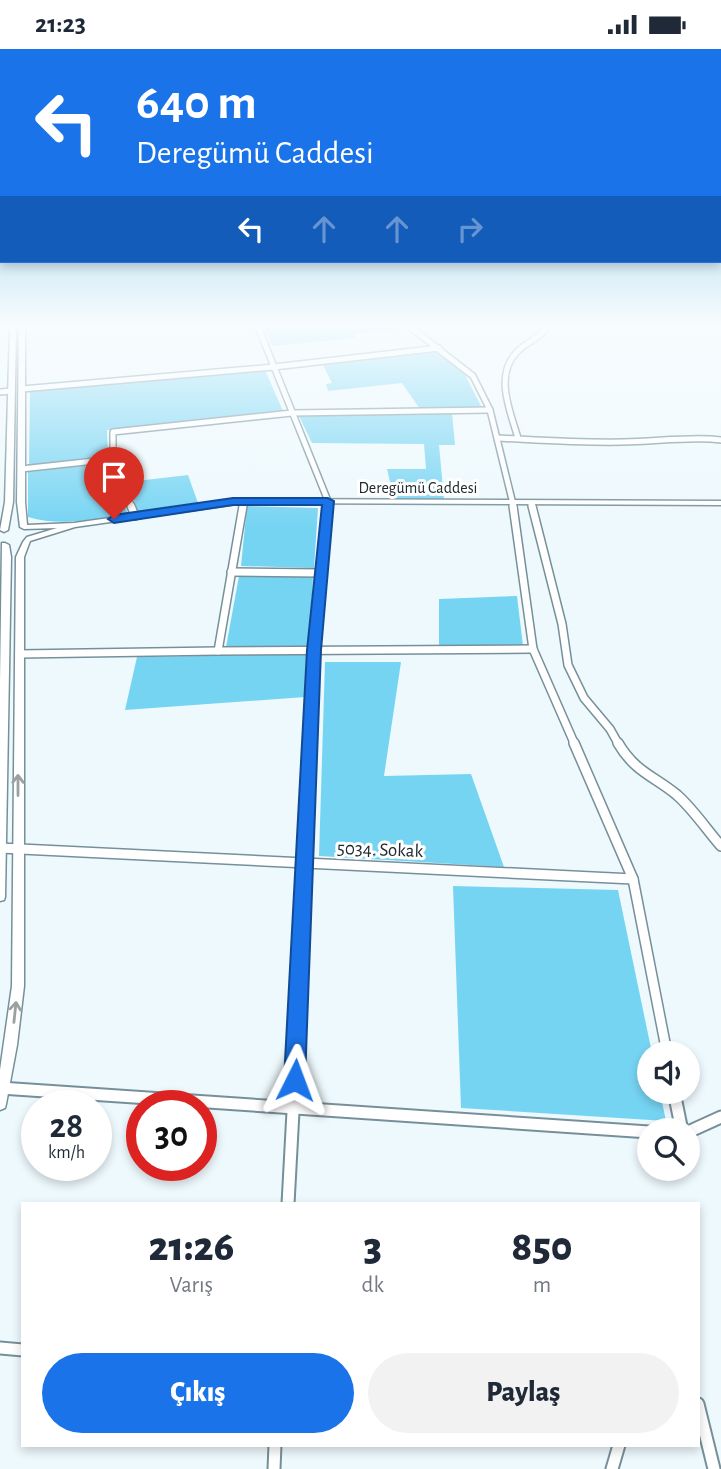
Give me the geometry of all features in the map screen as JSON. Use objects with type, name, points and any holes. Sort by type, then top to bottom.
[{"type":"street","points":[[1,531],[9,508],[12,393]]},
{"type":"street","points":[[0,1104],[18,986],[20,557],[33,531],[25,527],[21,515],[22,393]]},
{"type":"street","points":[[284,393],[328,501],[314,650],[288,1202]]},
{"type":"street","points":[[482,393],[490,410],[513,503],[533,649],[633,879],[665,1041]]},
{"type":"street","points":[[506,393],[518,438]]},
{"type":"street","points":[[135,516],[113,459],[113,432],[292,413],[490,410]]},
{"type":"street","points":[[497,438],[591,443],[688,441],[704,438],[721,440]]},
{"type":"street","points":[[0,458],[10,456]]},
{"type":"street","points":[[21,469],[113,459]]},
{"type":"street","points":[[218,651],[244,501]]},
{"type":"street","name":"Deregümü Caddesi","points":[[1,531],[74,525],[244,501],[721,502]]},
{"type":"street","points":[[531,503],[562,624],[568,665],[584,698],[610,729],[628,760],[677,796],[721,846]]},
{"type":"street","points":[[21,515],[36,521],[61,525]]},
{"type":"street","name":"Deregümü Caddesi","points":[[3,550],[74,525]]},
{"type":"street","points":[[0,897],[3,550]]},
{"type":"street","points":[[231,572],[320,573]]},
{"type":"street","points":[[19,654],[533,649]]},
{"type":"street","name":"5034. Sokak","points":[[0,848],[633,879]]},
{"type":"street","points":[[2,1088],[637,1131]]},
{"type":"street","points":[[700,1127],[721,1117]]},
{"type":"street","points":[[0,1348],[21,1350]]},
{"type":"street","points":[[700,1409],[714,1469]]},
{"type":"street","points":[[274,1469],[275,1447]]},
{"type":"street","points":[[612,1469],[618,1447]]},
{"type":"shaded area","points":[[30,393],[275,393],[283,411],[107,430],[108,456],[29,467]]},
{"type":"shaded area","points":[[409,393],[474,393],[482,408],[420,409]]},
{"type":"shaded area","points":[[452,413],[455,445],[439,445],[444,499],[394,499],[387,469],[426,469],[424,444],[312,443],[299,416]]},
{"type":"shaded area","points":[[107,463],[128,514],[65,522],[28,517],[28,472]]},
{"type":"shaded area","points":[[188,475],[198,503],[138,512],[128,482]]},
{"type":"shaded area","points":[[247,506],[318,508],[314,568],[241,566]]},
{"type":"shaded area","points":[[239,576],[313,577],[309,646],[226,647]]},
{"type":"shaded area","points":[[517,596],[523,646],[439,647],[439,599]]},
{"type":"shaded area","points":[[306,654],[305,697],[125,710],[137,657]]},
{"type":"shaded area","points":[[325,662],[401,662],[384,776],[471,774],[504,867],[319,856]]},
{"type":"shaded area","points":[[453,886],[618,890],[649,1041],[637,1041],[637,1104],[662,1104],[665,1118],[637,1119],[461,1108]]},
{"type":"route","points":[[114,519],[233,502],[328,501],[314,650],[295,1080]]}]
